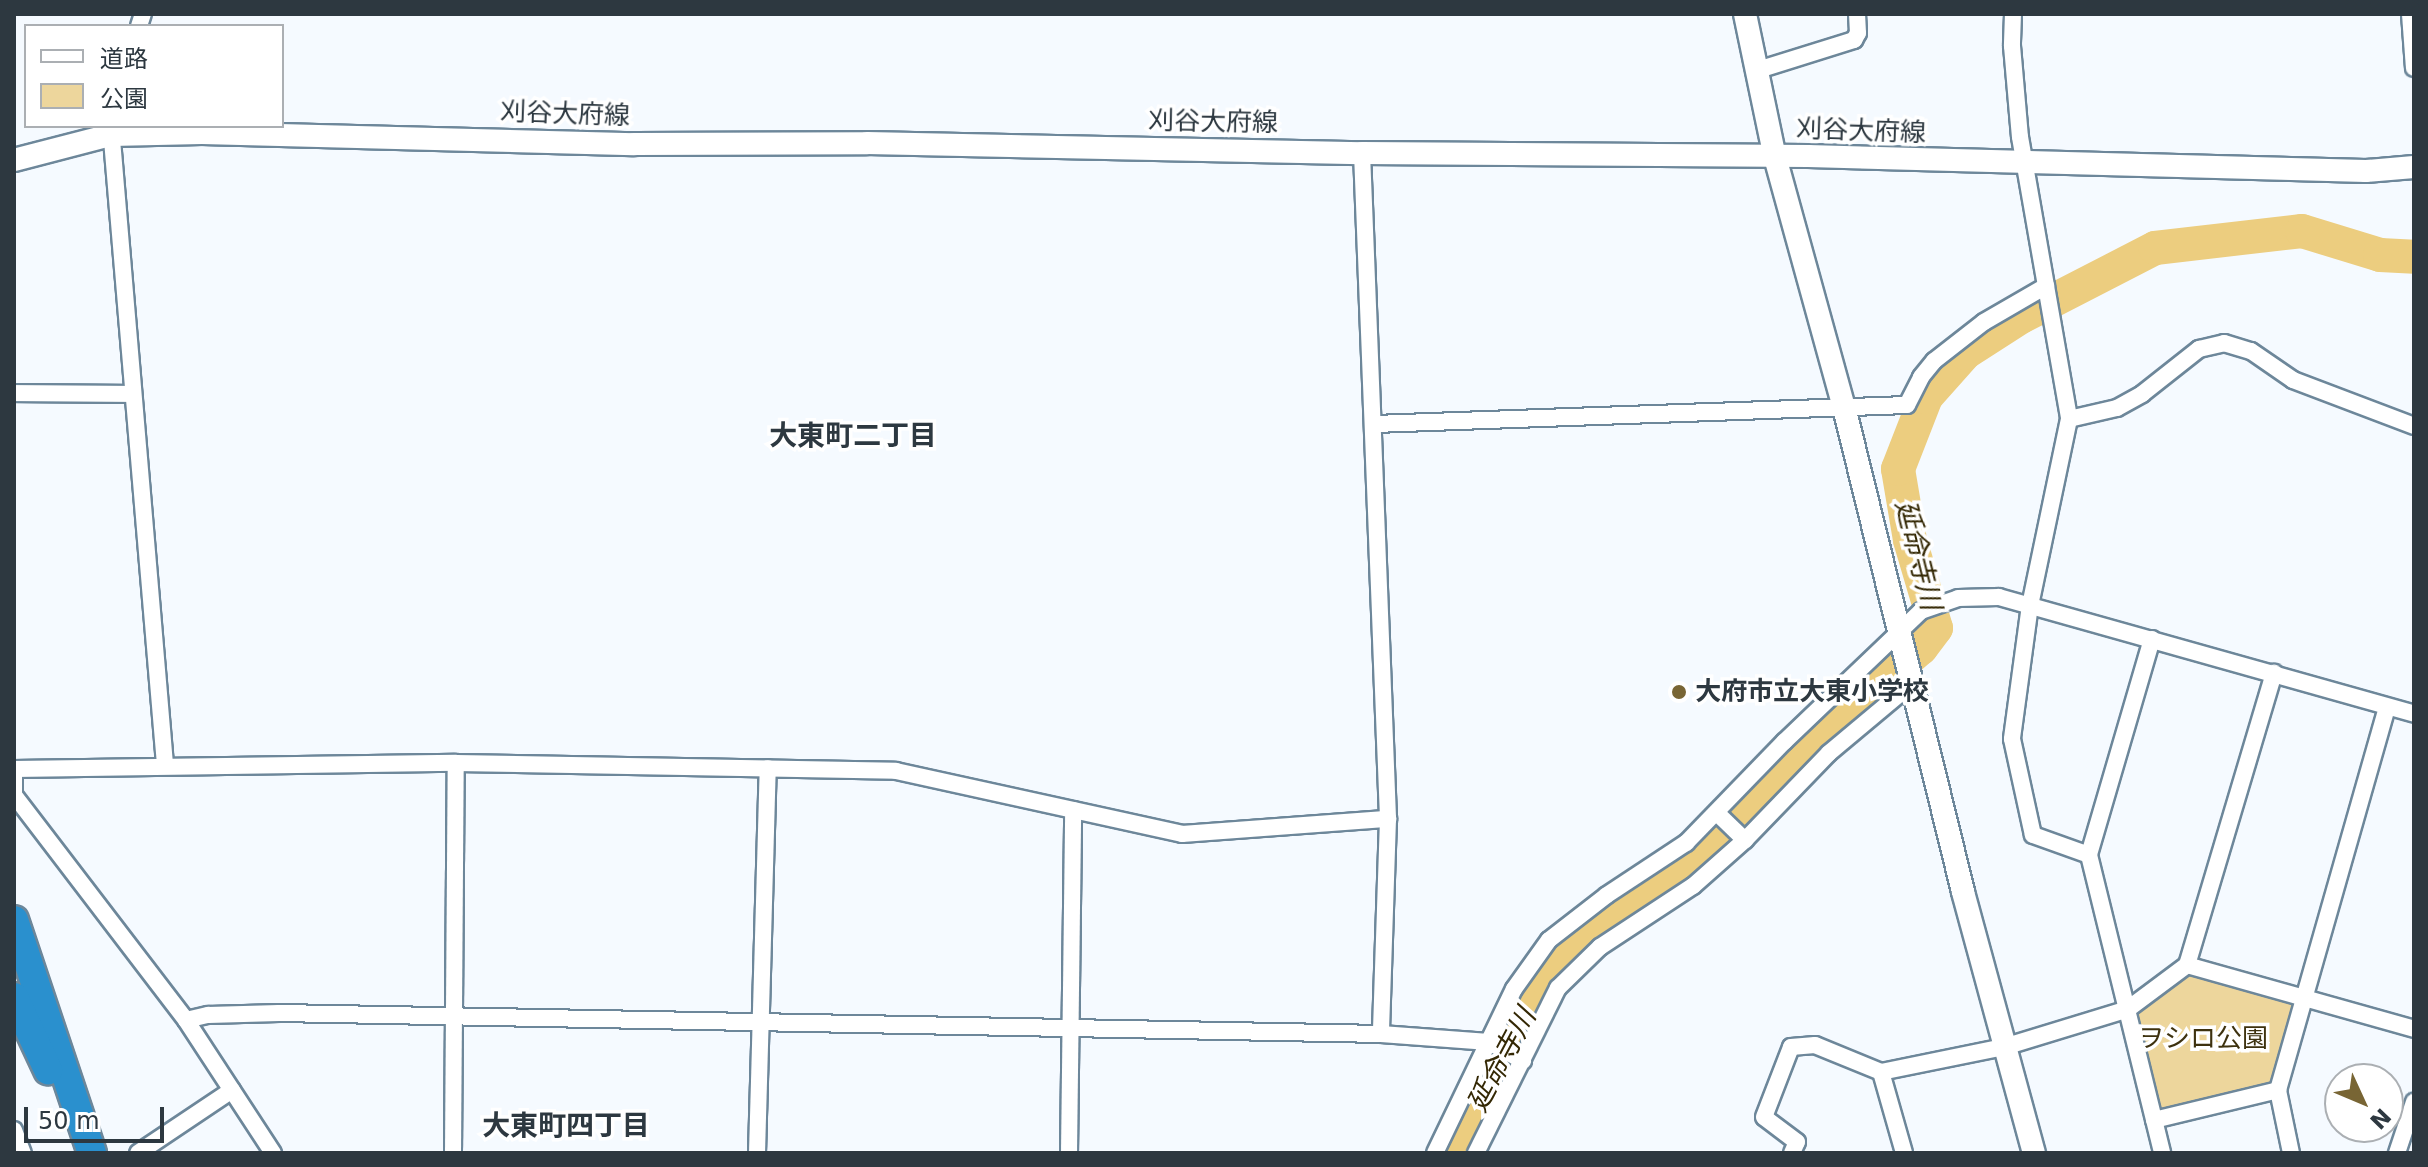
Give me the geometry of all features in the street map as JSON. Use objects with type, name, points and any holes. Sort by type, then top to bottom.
[{"type":"highway","points":[[14,920],[91,1153]]},
{"type":"highway","points":[[14,959],[91,1153]]},
{"type":"highway","points":[[14,997],[91,1153]]},
{"type":"main road","points":[[1745,14],[1775,157],[1844,407],[1914,681],[1963,892],[2034,1153]]},
{"type":"main road","name":"刈谷大府線","points":[[14,160],[111,130],[634,144],[867,143],[1775,157],[2366,171],[2414,167]]},
{"type":"street","points":[[1758,70],[1854,40],[1858,33],[1857,14]]},
{"type":"street","points":[[2013,14],[2012,46],[2024,163],[2056,331],[2069,419],[2030,605],[2012,739],[2033,835],[2089,855]]},
{"type":"street","points":[[2410,14],[2414,68]]},
{"type":"street","points":[[111,130],[165,764]]},
{"type":"street","points":[[1362,153],[1388,819],[1381,1034]]},
{"type":"street","points":[[1374,424],[1907,405],[1921,377],[1934,361],[1984,322],[2046,286]]},
{"type":"street","points":[[2069,419],[2117,408],[2142,394],[2199,349],[2224,343],[2251,351],[2293,380],[2414,426]]},
{"type":"street","points":[[14,393],[132,394]]},
{"type":"street","points":[[1435,1153],[1514,989],[1549,940],[1607,895],[1686,843],[1900,628],[1921,611],[1958,598],[1999,597],[2414,714]]},
{"type":"street","points":[[2152,639],[2089,855],[2162,1153]]},
{"type":"street","points":[[1792,1153],[1797,1142],[1764,1117],[1791,1047],[1815,1045],[1881,1072],[2004,1047],[2128,1009],[2187,965],[2274,673]]},
{"type":"street","points":[[1476,1153],[1558,988],[1600,947],[1693,886],[1744,840],[1829,753],[1914,681]]},
{"type":"street","points":[[2291,1153],[2278,1090],[2387,707]]},
{"type":"street","points":[[273,1153],[186,1020],[14,795],[14,769],[165,764],[456,763],[896,771],[1182,834],[1388,819]]},
{"type":"street","points":[[453,1153],[456,763]]},
{"type":"street","points":[[757,1153],[768,768]]},
{"type":"street","points":[[1069,1153],[1073,810]]},
{"type":"street","points":[[1717,814],[1744,840]]},
{"type":"street","points":[[2187,965],[2414,1029]]},
{"type":"street","points":[[186,1020],[208,1015],[279,1013],[454,1019],[1072,1026],[1381,1034],[1490,1043],[1522,1060]]},
{"type":"street","points":[[1881,1072],[1904,1153]]},
{"type":"street","points":[[138,1153],[232,1090]]},
{"type":"street","points":[[2154,1120],[2278,1090]]},
{"type":"street","points":[[2397,1153],[2413,1112]]},
{"type":"street","points":[[14,1130],[23,1153]]},
{"type":"green space","name":"ヲシロ公園","points":[[2188,972],[2295,1005],[2270,1082],[2158,1112],[2136,1010],[2165,994]]},
{"type":"waterway","name":"延命寺川","points":[[1453,1153],[1545,978],[1603,921],[1711,849],[1812,742],[1921,648],[1936,628],[1910,540],[1898,469],[1926,397],[1965,353],[2021,317],[2155,248],[2302,231],[2380,255],[2414,257]]},
{"type":"place","name":"大府市立大東小学校","points":[[1679,692]]},
{"type":"district","name":"大東町二丁目","points":[[853,436]]},
{"type":"district","name":"大東町四丁目","points":[[566,1126]]}]
